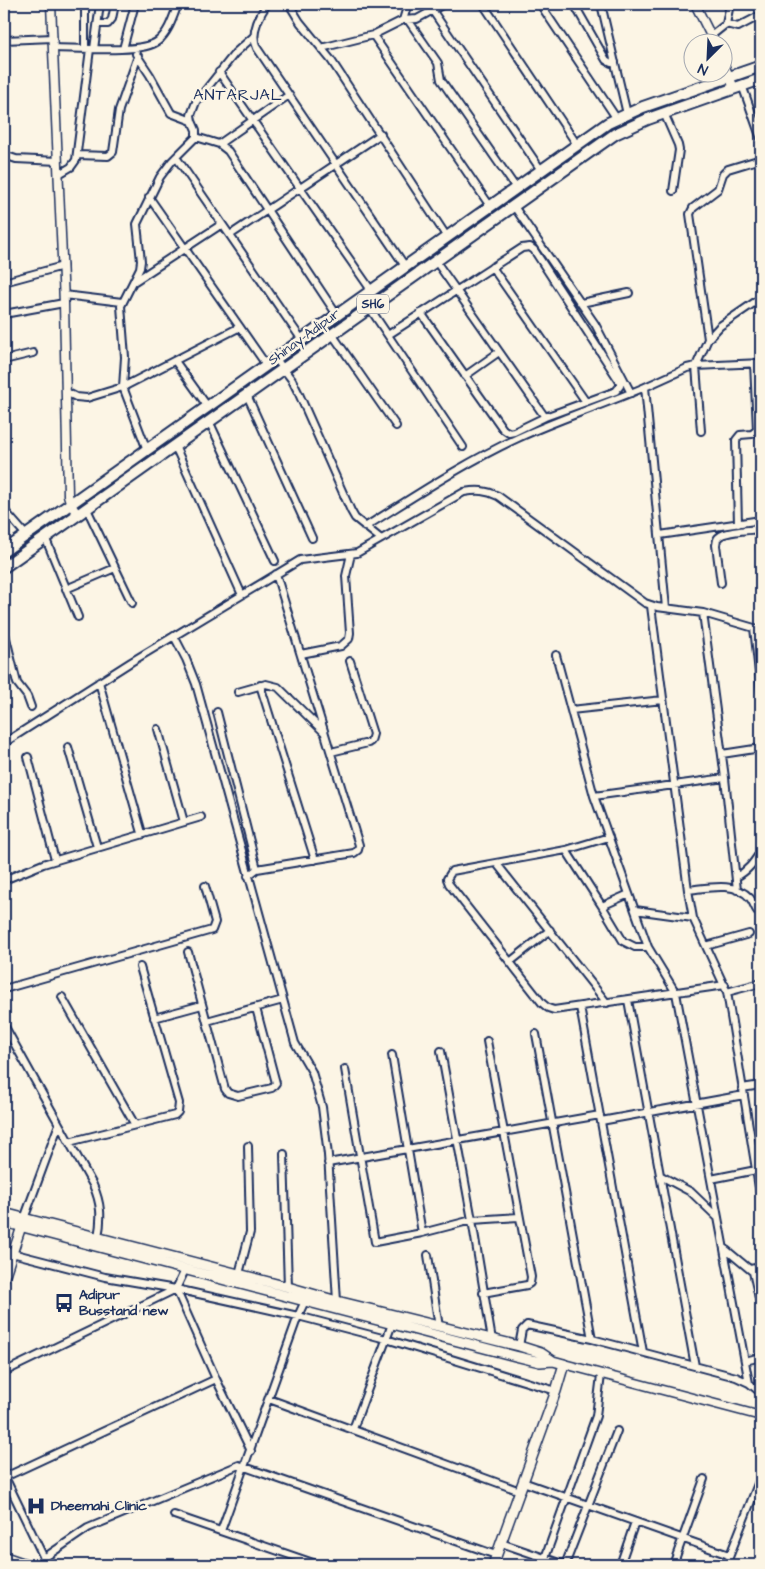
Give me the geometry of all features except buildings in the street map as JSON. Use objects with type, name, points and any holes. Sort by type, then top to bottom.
[{"type":"main road","name":"Shinay-Adipur","points":[[732,75],[761,66]]},
{"type":"main road","name":"Shinay-Adipur","points":[[4,567],[615,134],[632,125],[761,79]]},
{"type":"main road","name":"Shinay-Adipur","points":[[4,552],[371,290],[618,118],[714,82]]},
{"type":"main road","points":[[4,1213],[23,1223],[185,1270],[515,1356],[540,1362],[552,1361],[564,1364],[493,1565]]},
{"type":"main road","points":[[4,1222],[23,1223],[98,1237],[338,1301],[519,1346],[541,1353],[552,1361]]},
{"type":"street","points":[[51,4],[63,266],[68,495],[71,505],[82,512],[115,568],[132,603]]},
{"type":"street","points":[[85,4],[90,48]]},
{"type":"street","points":[[59,174],[74,163],[77,155],[90,48],[98,24],[100,4]]},
{"type":"street","points":[[98,24],[108,24],[116,4]]},
{"type":"street","points":[[123,49],[135,4]]},
{"type":"street","points":[[53,48],[134,49],[149,47],[164,35],[178,4]]},
{"type":"street","points":[[147,450],[123,387],[125,357],[121,312],[122,302],[140,268],[137,224],[160,177],[196,137],[196,130],[191,115],[196,102],[234,53],[254,37],[263,11],[268,4]]},
{"type":"street","points":[[288,4],[300,22],[322,48],[447,237]]},
{"type":"street","points":[[408,4],[406,20],[438,63],[441,80],[516,188]]},
{"type":"street","points":[[322,48],[373,35],[406,20],[417,19],[444,4]]},
{"type":"street","points":[[483,4],[578,146]]},
{"type":"street","points":[[540,4],[618,118]]},
{"type":"street","points":[[574,4],[606,60],[611,63],[615,62]]},
{"type":"street","points":[[602,4],[627,114]]},
{"type":"street","points":[[695,4],[709,32]]},
{"type":"street","points":[[719,32],[726,24],[730,4]]},
{"type":"street","points":[[432,10],[541,170]]},
{"type":"street","points":[[726,24],[738,27],[761,15]]},
{"type":"street","points":[[373,35],[490,206]]},
{"type":"street","points":[[254,37],[257,48],[405,266]]},
{"type":"street","points":[[4,40],[53,38]]},
{"type":"street","points":[[134,49],[171,113],[192,121]]},
{"type":"street","points":[[77,155],[108,156],[113,152],[119,110],[138,56]]},
{"type":"street","points":[[219,72],[371,290]]},
{"type":"street","points":[[732,79],[738,87],[761,139]]},
{"type":"street","points":[[219,144],[290,95]]},
{"type":"street","points":[[664,113],[679,150],[673,192]]},
{"type":"street","points":[[230,235],[380,134]]},
{"type":"street","points":[[196,137],[219,144],[228,151],[337,315]]},
{"type":"street","points":[[4,155],[16,159],[58,162]]},
{"type":"street","points":[[176,157],[302,340]]},
{"type":"street","points":[[708,339],[690,214],[693,208],[718,189],[723,174],[728,169],[761,159]]},
{"type":"street","points":[[150,197],[267,366]]},
{"type":"street","points":[[513,205],[595,324],[631,393]]},
{"type":"street","points":[[133,282],[222,224]]},
{"type":"street","points":[[388,335],[522,248],[530,247],[534,250],[620,382],[620,386],[616,391],[545,417],[514,432],[506,432],[422,313]]},
{"type":"street","points":[[435,260],[545,417]]},
{"type":"street","points":[[4,282],[63,266]]},
{"type":"street","points":[[492,267],[586,402]]},
{"type":"street","points":[[581,304],[630,293]]},
{"type":"street","points":[[701,431],[696,366],[708,339],[720,326],[761,298]]},
{"type":"street","points":[[4,314],[64,299],[122,302]]},
{"type":"street","points":[[369,307],[463,447]]},
{"type":"street","points":[[66,392],[76,397],[87,398],[123,387],[240,327]]},
{"type":"street","points":[[332,334],[396,426]]},
{"type":"street","points":[[465,376],[499,352]]},
{"type":"street","points":[[4,360],[33,353]]},
{"type":"street","points":[[276,359],[284,368],[299,394],[355,518],[382,539]]},
{"type":"street","points":[[176,361],[208,407]]},
{"type":"street","points":[[738,524],[736,440],[740,435],[752,434],[757,430],[754,363]]},
{"type":"street","points":[[366,527],[492,451],[687,368],[761,363]]},
{"type":"street","points":[[645,387],[666,608]]},
{"type":"street","points":[[246,395],[312,538]]},
{"type":"street","points":[[209,421],[275,561]]},
{"type":"street","points":[[175,446],[242,595]]},
{"type":"street","points":[[4,742],[300,560],[351,554],[365,549],[464,492],[477,490],[488,491],[498,496],[639,600],[651,606],[703,613],[761,630]]},
{"type":"street","points":[[4,510],[26,535]]},
{"type":"street","points":[[660,536],[761,520]]},
{"type":"street","points":[[721,583],[716,545],[717,539],[720,536],[760,529],[761,553]]},
{"type":"street","points":[[45,537],[78,617]]},
{"type":"street","points":[[301,654],[341,646],[349,639],[346,576],[351,554]]},
{"type":"street","points":[[66,588],[115,568]]},
{"type":"street","points":[[248,876],[257,869],[354,853],[358,850],[359,846],[276,574]]},
{"type":"street","points":[[651,606],[673,785],[693,918],[727,992],[761,1200]]},
{"type":"street","points":[[703,613],[726,778],[737,890]]},
{"type":"street","points":[[754,628],[761,691]]},
{"type":"street","points":[[4,630],[6,649],[17,682],[27,696],[31,707]]},
{"type":"street","points":[[174,636],[196,684],[295,1043],[312,1072],[322,1107],[338,1301]]},
{"type":"street","points":[[556,655],[594,796],[648,947],[676,993],[749,1383]]},
{"type":"street","points":[[331,752],[368,743],[373,734],[350,661]]},
{"type":"street","points":[[99,682],[142,833]]},
{"type":"street","points":[[238,692],[266,684],[278,687],[326,734]]},
{"type":"street","points":[[260,685],[315,860]]},
{"type":"street","points":[[570,710],[663,700]]},
{"type":"street","points":[[217,712],[257,869]]},
{"type":"street","points":[[158,729],[184,822]]},
{"type":"street","points":[[68,747],[98,847]]},
{"type":"street","points":[[722,754],[761,748]]},
{"type":"street","points":[[28,757],[55,860]]},
{"type":"street","points":[[594,796],[726,778]]},
{"type":"street","points":[[4,880],[55,860],[201,817]]},
{"type":"street","points":[[609,837],[566,850],[452,871],[447,879],[510,962],[548,1008],[559,1010],[725,985]]},
{"type":"street","points":[[566,850],[624,941],[635,947],[648,947]]},
{"type":"street","points":[[736,877],[745,873],[761,851]]},
{"type":"street","points":[[497,864],[608,1003]]},
{"type":"street","points":[[4,989],[212,930],[215,922],[205,886]]},
{"type":"street","points":[[688,890],[718,886],[737,890],[748,896],[761,915]]},
{"type":"street","points":[[602,906],[629,894]]},
{"type":"street","points":[[635,910],[693,918]]},
{"type":"street","points":[[510,962],[550,930]]},
{"type":"street","points":[[706,946],[750,934]]},
{"type":"street","points":[[188,952],[225,1089],[228,1093],[238,1096],[275,1086],[276,1079],[256,1008]]},
{"type":"street","points":[[69,1142],[175,1115],[178,1112],[179,1108],[140,967]]},
{"type":"street","points":[[727,992],[761,983]]},
{"type":"street","points":[[62,997],[136,1125]]},
{"type":"street","points":[[207,1021],[283,1000]]},
{"type":"street","points":[[628,1000],[695,1366]]},
{"type":"street","points":[[154,1018],[202,1005]]},
{"type":"street","points":[[580,1007],[643,1352]]},
{"type":"street","points":[[4,1025],[98,1198],[101,1210],[98,1237]]},
{"type":"street","points":[[536,1034],[592,1339]]},
{"type":"street","points":[[484,1293],[527,1285],[531,1281],[487,1041]]},
{"type":"street","points":[[441,1051],[492,1340]]},
{"type":"street","points":[[392,1055],[422,1233]]},
{"type":"street","points":[[345,1069],[375,1242],[422,1233],[472,1220],[519,1218]]},
{"type":"street","points":[[742,1088],[761,1085]]},
{"type":"street","points":[[328,1163],[552,1123],[649,1113],[744,1095]]},
{"type":"street","points":[[4,1279],[59,1124]]},
{"type":"street","points":[[239,1274],[250,1232],[248,1146]]},
{"type":"street","points":[[284,1154],[288,1287]]},
{"type":"street","points":[[711,1179],[756,1170]]},
{"type":"street","points":[[661,1176],[691,1192],[718,1218]]},
{"type":"street","points":[[724,1248],[750,1268],[755,1276],[761,1307]]},
{"type":"street","points":[[4,1251],[104,1277],[176,1289],[298,1316],[386,1339],[556,1391]]},
{"type":"street","points":[[428,1256],[439,1327]]},
{"type":"street","points":[[750,1268],[761,1267]]},
{"type":"street","points":[[4,1372],[176,1289],[185,1270]]},
{"type":"street","points":[[176,1289],[249,1454]]},
{"type":"street","points":[[221,1531],[242,1465],[249,1454],[305,1301]]},
{"type":"street","points":[[353,1429],[392,1324]]},
{"type":"street","points":[[519,1346],[522,1330],[527,1325],[592,1339],[736,1377],[749,1383],[761,1393]]},
{"type":"street","points":[[745,1361],[761,1357]]},
{"type":"street","points":[[564,1364],[761,1416]]},
{"type":"street","points":[[545,1558],[596,1416],[601,1375]]},
{"type":"street","points":[[44,1558],[4,1476],[216,1379]]},
{"type":"street","points":[[270,1398],[353,1429],[522,1487],[567,1498],[729,1555]]},
{"type":"street","points":[[501,1543],[565,1565],[617,1431]]},
{"type":"street","points":[[38,1565],[44,1558],[88,1528],[242,1465],[496,1555]]},
{"type":"street","points":[[726,1565],[761,1476]]},
{"type":"street","points":[[673,1565],[704,1479]]},
{"type":"street","points":[[174,1514],[319,1565]]},
{"type":"street","points":[[620,1565],[635,1522]]},
{"type":"street","points":[[4,1556],[16,1563],[30,1565]]},
{"type":"place","name":"Adipur Busstand new","points":[[64,1303]]},
{"type":"place","name":"Dheemahi Clinic","points":[[36,1506]]},
{"type":"district","name":"ANTARJAL","points":[[238,95]]}]
